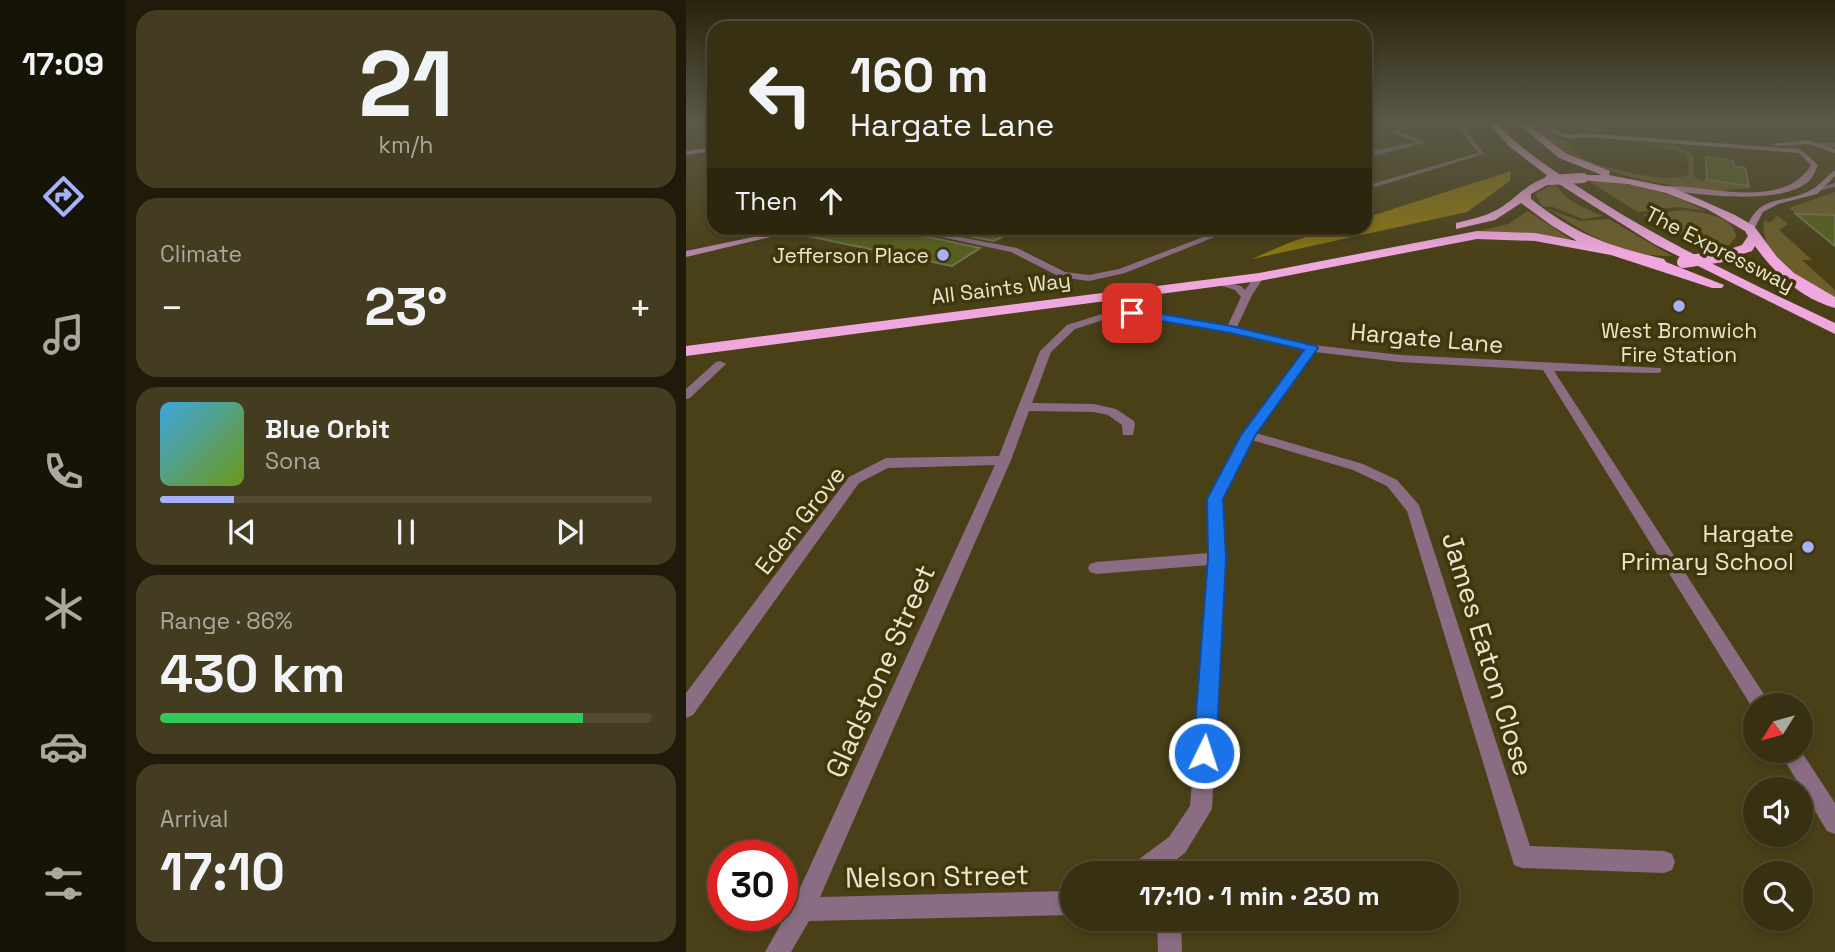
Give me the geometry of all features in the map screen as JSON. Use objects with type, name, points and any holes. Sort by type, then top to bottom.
[{"type":"highway","points":[[1523,165],[1532,175],[1525,200],[1586,241],[1715,284],[1835,342]]},
{"type":"highway","name":"The Expressway","points":[[1539,165],[1587,199],[1668,246],[1835,329]]},
{"type":"highway","name":"The Expressway","points":[[1556,165],[1619,206],[1739,271],[1835,316]]},
{"type":"highway","points":[[1586,165],[1668,188],[1752,232],[1776,267],[1796,283],[1835,303]]},
{"type":"highway","name":"All Saints Way","points":[[686,337],[1056,294],[1189,275],[1445,230],[1485,220],[1510,207],[1529,188],[1549,180],[1626,178]]},
{"type":"highway","points":[[1646,260],[1683,262],[1723,256],[1747,248],[1752,232]]},
{"type":"highway","name":"All Saints Way","points":[[686,351],[1259,277],[1477,235],[1535,237],[1611,251]]},
{"type":"street","points":[[1372,186],[1445,165]]},
{"type":"street","points":[[1668,188],[1728,196],[1775,190],[1806,179],[1815,165]]},
{"type":"street","points":[[1818,189],[1835,172]]},
{"type":"street","points":[[1752,232],[1753,216],[1761,208],[1835,185]]},
{"type":"street","points":[[686,254],[773,235]]},
{"type":"street","points":[[939,235],[1014,250],[1063,275],[1079,278],[1101,277],[1122,271],[1206,235]]},
{"type":"street","points":[[1231,329],[1247,298],[1250,285],[1259,277]]},
{"type":"street","points":[[1218,282],[1238,288],[1247,298]]},
{"type":"street","name":"Gladstone Street","points":[[777,952],[802,909],[1004,460],[1046,351],[1062,333],[1086,321],[1132,313],[1231,329]]},
{"type":"street","name":"Hargate Lane","points":[[1231,329],[1312,348],[1406,360],[1547,368],[1657,370]]},
{"type":"street","points":[[1157,861],[1178,845],[1201,809],[1217,558],[1215,499],[1248,435],[1312,348]]},
{"type":"street","points":[[686,395],[720,364]]},
{"type":"street","points":[[1547,368],[1752,693]]},
{"type":"street","points":[[1023,407],[1094,408],[1112,412],[1129,424],[1128,432]]},
{"type":"street","name":"James Eaton Close","points":[[1248,435],[1358,467],[1392,483],[1414,509],[1522,857],[1664,862]]},
{"type":"street","name":"Eden Grove","points":[[686,709],[854,480],[886,463],[1004,460]]},
{"type":"street","points":[[1096,568],[1217,558]]},
{"type":"street","points":[[1797,763],[1835,823]]},
{"type":"street","name":"Nelson Street","points":[[802,909],[1060,903]]},
{"type":"street","points":[[1169,931],[1170,952]]},
{"type":"shaded area","points":[[1595,165],[1669,178],[1689,174],[1688,165],[1694,165],[1694,177],[1704,181],[1703,178],[1753,188],[1724,190],[1725,192],[1620,174]]},
{"type":"shaded area","points":[[1511,171],[1510,181],[1467,212],[1372,233],[1372,216]]},
{"type":"shaded area","points":[[1608,181],[1658,192],[1705,211],[1678,207],[1638,212],[1590,182]]},
{"type":"shaded area","points":[[1553,184],[1567,198],[1603,216],[1583,219],[1553,207],[1542,206],[1535,194]]},
{"type":"shaded area","points":[[1835,192],[1835,215],[1796,214],[1789,208]]},
{"type":"shaded area","points":[[1548,209],[1581,221],[1609,219],[1672,256],[1637,253],[1606,242]]},
{"type":"shaded area","points":[[1683,210],[1724,220],[1730,224],[1736,237],[1729,245],[1711,249],[1643,215]]},
{"type":"shaded area","points":[[1528,211],[1575,242],[1520,233],[1480,231],[1508,224]]},
{"type":"shaded area","points":[[1777,215],[1788,224],[1779,230],[1812,260],[1802,260],[1835,290],[1835,299],[1788,268],[1769,247],[1764,234],[1764,221],[1771,222]]},
{"type":"shaded area","points":[[1313,235],[1362,235],[1252,259]]},
{"type":"building","points":[[1706,165],[1734,165],[1745,168],[1749,186],[1707,180]]},
{"type":"building","points":[[1796,214],[1835,215],[1835,246]]},
{"type":"building","points":[[802,235],[918,235],[980,248],[952,266]]},
{"type":"building","points":[[962,235],[1006,235],[994,241]]},
{"type":"place","name":"Jefferson Place","points":[[943,255]]},
{"type":"place","name":"West Bromwich Fire Station","points":[[1679,306]]},
{"type":"place","name":"Hargate Primary School","points":[[1808,547]]},
{"type":"route","points":[[1132,313],[1231,329],[1312,348],[1248,435],[1215,499],[1217,558],[1204,753]]}]
